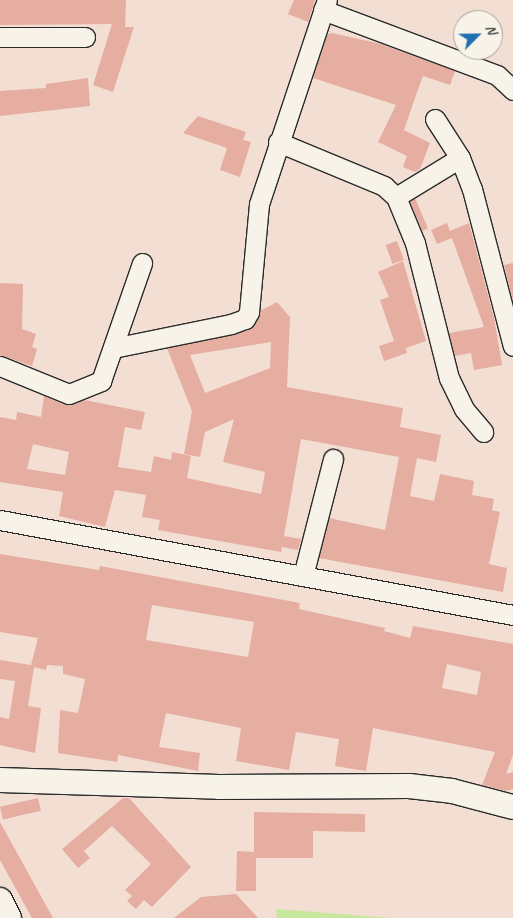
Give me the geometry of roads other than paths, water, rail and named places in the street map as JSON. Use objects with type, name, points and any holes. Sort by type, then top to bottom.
[{"type":"main road","points":[[0,780],[219,787],[409,786],[452,792],[513,807]]},
{"type":"main road","points":[[0,900],[9,918]]},
{"type":"street","points":[[113,348],[245,320],[250,312],[259,204],[325,5],[497,75],[513,90]]},
{"type":"street","points":[[0,37],[85,37]]},
{"type":"street","points":[[435,119],[460,158],[482,222],[513,346]]},
{"type":"street","points":[[278,142],[384,186],[396,197],[415,244],[448,378],[464,409],[483,432]]},
{"type":"street","points":[[396,197],[460,158]]},
{"type":"street","points":[[0,366],[49,388],[76,394],[104,377],[142,263]]},
{"type":"street","points":[[303,576],[333,458]]},
{"type":"street","points":[[0,520],[513,615]]}]
